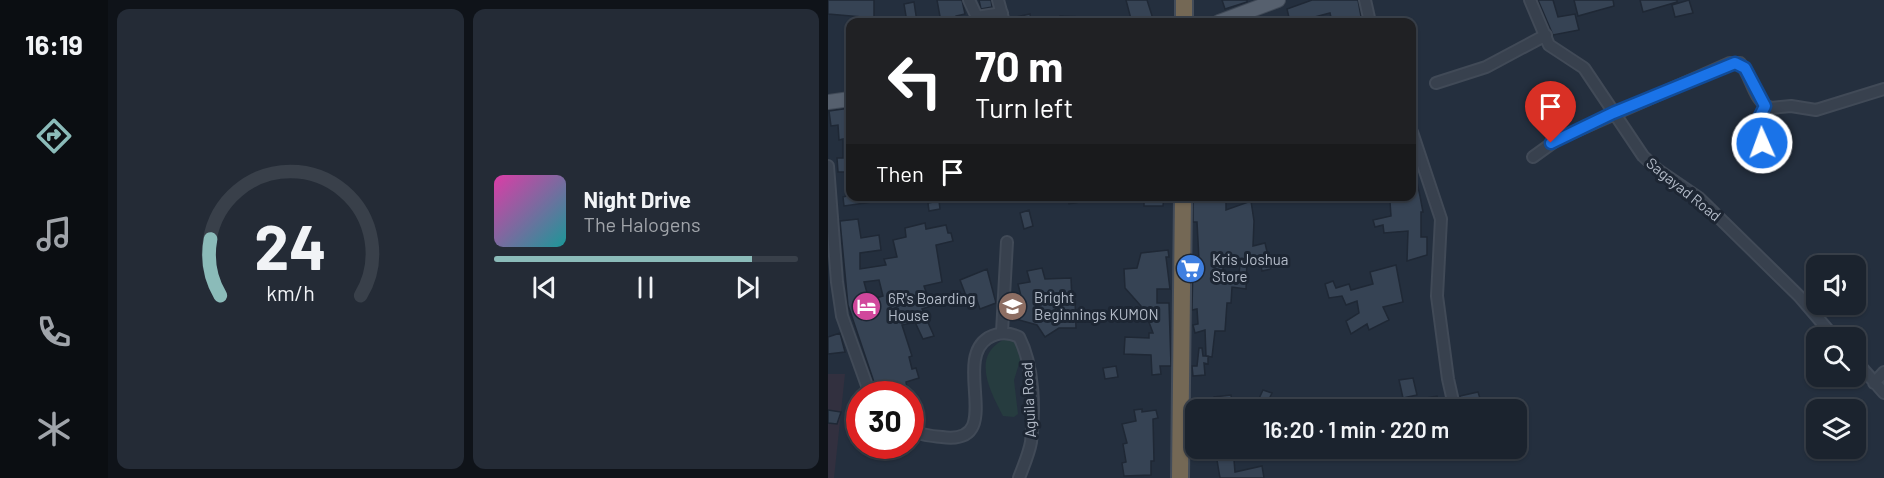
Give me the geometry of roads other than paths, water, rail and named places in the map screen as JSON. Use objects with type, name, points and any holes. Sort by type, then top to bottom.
[{"type":"highway","points":[[1184,0],[1184,18]]},
{"type":"highway","points":[[1180,478],[1183,201]]},
{"type":"main road","points":[[1230,18],[1278,0]]},
{"type":"main road","points":[[828,102],[846,100]]},
{"type":"street","points":[[969,0],[977,17],[1003,18],[998,0]]},
{"type":"street","points":[[1365,0],[1369,18]]},
{"type":"street","name":"Sagayad Road","points":[[1530,0],[1552,49],[1584,68],[1643,156],[1658,171],[1699,198],[1792,289],[1825,327]]},
{"type":"street","points":[[1436,83],[1486,67],[1546,35]]},
{"type":"street","points":[[1533,156],[1558,139],[1613,113],[1735,63],[1745,68],[1765,106],[1771,108],[1791,106],[1816,110],[1884,89]]},
{"type":"street","points":[[1762,143],[1760,116],[1765,106]]},
{"type":"street","points":[[1416,144],[1441,219],[1437,296],[1453,399]]},
{"type":"street","points":[[828,166],[832,282],[865,381]]},
{"type":"street","points":[[924,435],[959,437],[971,429],[978,406],[974,383],[974,357],[977,347],[985,340],[1002,333],[1007,242]]},
{"type":"street","name":"Aguila Road","points":[[1002,333],[1019,337],[1028,368],[1032,424],[1030,445],[1019,478]]},
{"type":"street","points":[[1874,383],[1884,372]]},
{"type":"street","points":[[1866,373],[1884,393]]},
{"type":"place","name":"Kris Joshua Store","points":[[1191,268]]},
{"type":"place","name":"Bright Beginnings KUMON","points":[[1013,306]]},
{"type":"place","name":"6R's Boarding House","points":[[867,307]]}]
